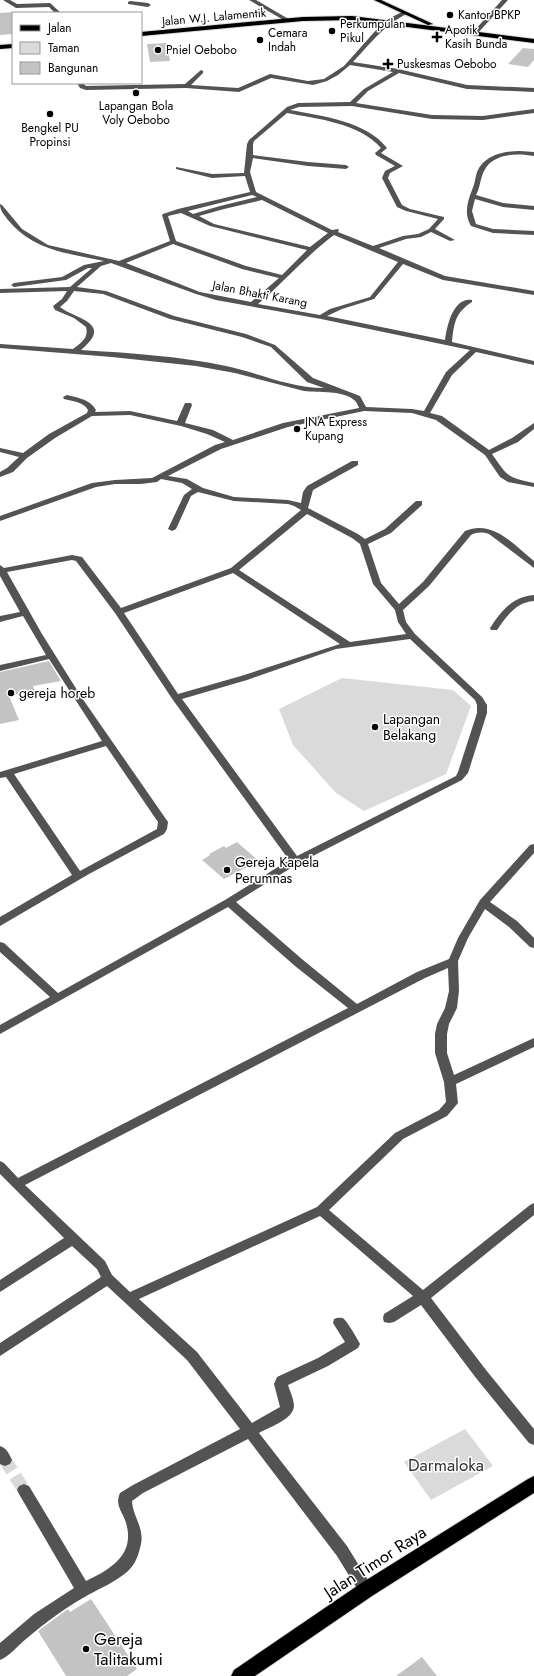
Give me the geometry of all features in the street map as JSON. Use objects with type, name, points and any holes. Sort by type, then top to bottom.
[{"type":"highway","name":"Jalan Timor Raya","points":[[240,1676],[366,1590],[534,1484]]},
{"type":"main road","points":[[377,0],[442,30]]},
{"type":"main road","name":"Jalan W.J. Lalamentik","points":[[142,34],[289,20],[348,18],[534,41]]},
{"type":"main road","points":[[0,47],[12,46]]},
{"type":"street","points":[[130,3],[148,6],[152,0]]},
{"type":"street","points":[[252,0],[289,20]]},
{"type":"street","points":[[474,33],[505,0]]},
{"type":"street","points":[[6,3],[18,6],[49,2],[57,12]]},
{"type":"street","points":[[80,84],[82,87],[90,88],[186,86],[239,90],[270,76],[316,82],[333,77],[349,63],[365,44],[388,22],[404,13]]},
{"type":"street","points":[[349,63],[398,71],[467,87],[495,90],[534,90]]},
{"type":"street","points":[[352,104],[366,90],[398,71]]},
{"type":"street","points":[[186,86],[201,72]]},
{"type":"street","points":[[253,193],[248,174],[250,144],[252,140],[286,111],[298,105],[352,104],[390,112],[432,117],[483,118],[534,111]]},
{"type":"street","points":[[286,111],[361,130],[377,139],[384,148],[378,154],[400,166],[387,172],[385,178],[400,206],[408,210],[442,218],[431,230],[419,236],[405,237],[373,248]]},
{"type":"street","points":[[534,154],[516,152],[498,156],[490,161],[483,168],[479,176],[480,181],[469,204],[473,225],[493,231],[534,233]]},
{"type":"street","points":[[250,156],[308,164],[346,167]]},
{"type":"street","points":[[178,168],[224,178],[248,174]]},
{"type":"street","points":[[174,242],[165,215],[180,210],[253,193],[332,232],[442,278],[534,293]]},
{"type":"street","points":[[473,196],[485,202],[500,205],[534,208]]},
{"type":"street","points":[[193,216],[222,207],[262,198]]},
{"type":"street","name":"Jalan Bhakti Karang","points":[[0,206],[20,230],[42,244],[116,262],[198,293],[448,343],[534,363]]},
{"type":"street","points":[[180,210],[212,225],[311,249]]},
{"type":"street","points":[[252,305],[274,287],[311,249],[332,232],[340,228]]},
{"type":"street","points":[[431,230],[452,240]]},
{"type":"street","points":[[0,286],[64,279],[86,266],[116,262],[174,242],[244,268],[283,277]]},
{"type":"street","points":[[321,317],[329,310],[372,298],[402,261]]},
{"type":"street","points":[[75,351],[88,338],[91,330],[89,326],[82,321],[56,307],[65,300],[72,289],[99,265]]},
{"type":"street","points":[[0,291],[72,289],[92,290],[113,294],[172,318],[259,340],[278,350],[310,380],[357,398],[364,409]]},
{"type":"street","points":[[448,343],[452,318],[462,306],[470,301]]},
{"type":"street","points":[[0,346],[110,353],[224,368],[306,389],[334,390]]},
{"type":"street","points":[[426,414],[449,374],[474,350]]},
{"type":"street","points":[[67,397],[81,401],[90,406],[92,410],[90,414]]},
{"type":"street","points":[[182,424],[188,405]]},
{"type":"street","points":[[0,519],[95,484],[141,482],[162,477],[218,446],[286,425],[364,409],[399,410],[426,414],[439,418],[488,453],[503,475],[511,480],[534,485]]},
{"type":"street","points":[[0,475],[10,470],[24,456],[52,436],[90,414],[130,413],[182,424],[210,432],[231,442]]},
{"type":"street","points":[[488,453],[514,440],[534,425]]},
{"type":"street","points":[[0,450],[24,456]]},
{"type":"street","points":[[120,612],[234,570],[305,509],[307,492],[310,488],[355,463]]},
{"type":"street","points":[[0,1030],[56,997],[229,902],[295,861],[459,778],[463,773],[482,713],[482,706],[479,699],[412,636],[402,622],[399,609],[375,582],[364,543],[355,536],[305,509],[288,502],[234,499],[197,489],[184,481],[162,477]]},
{"type":"street","points":[[172,530],[188,495],[197,489]]},
{"type":"street","points":[[364,543],[388,530],[419,503]]},
{"type":"street","points":[[399,609],[426,584],[468,534],[472,532],[484,530],[492,532],[534,565]]},
{"type":"street","points":[[0,922],[78,876],[160,832],[163,822],[106,742],[25,613],[0,570],[75,557],[84,564],[120,612],[176,698],[295,861]]},
{"type":"street","points":[[234,570],[347,644]]},
{"type":"street","points":[[494,628],[506,611],[519,601],[525,598],[534,598]]},
{"type":"street","points":[[0,619],[25,613]]},
{"type":"street","points":[[176,698],[347,644],[412,636]]},
{"type":"street","points":[[0,668],[52,656]]},
{"type":"street","points":[[78,876],[4,774],[106,742]]},
{"type":"street","points":[[129,1298],[321,1210],[399,1136],[443,1113],[452,1103],[450,1082],[440,1053],[443,1024],[451,1008],[454,991],[452,962],[463,938],[484,903],[534,847]]},
{"type":"street","points":[[229,902],[299,963],[356,1009]]},
{"type":"street","points":[[484,903],[512,924],[534,944]]},
{"type":"street","points":[[0,946],[56,997]]},
{"type":"street","points":[[16,1184],[421,975],[452,962]]},
{"type":"street","points":[[450,1082],[534,1042]]},
{"type":"street","points":[[0,1166],[16,1184],[101,1265],[108,1279],[192,1356],[342,1551],[366,1590]]},
{"type":"street","points":[[389,1318],[423,1298],[534,1208]]},
{"type":"street","points":[[321,1210],[423,1298],[481,1374],[534,1438]]},
{"type":"street","points":[[0,1287],[74,1238]]},
{"type":"street","points":[[0,1350],[108,1279]]},
{"type":"street","points":[[0,1653],[22,1633],[64,1602],[83,1590],[99,1583],[118,1571],[128,1562],[134,1544],[134,1531],[124,1503],[125,1498],[145,1485],[250,1432],[286,1410],[287,1406],[280,1384],[282,1381],[323,1362],[353,1344],[339,1323]]},
{"type":"street","points":[[24,1490],[83,1590]]},
{"type":"green space","name":"Lapangan Belakang","points":[[342,678],[453,690],[471,706],[446,774],[364,811],[336,793],[293,745],[279,709]]},
{"type":"green space","name":"Darmaloka","points":[[465,1429],[493,1466],[431,1500],[404,1462]]},
{"type":"building","points":[[12,12],[12,34],[0,35],[0,13]]},
{"type":"building","name":"Pniel Oebobo","points":[[167,43],[170,61],[150,62],[147,44]]},
{"type":"building","points":[[523,48],[534,49],[534,60],[528,67],[508,64]]},
{"type":"building","name":"gereja horeb","points":[[49,661],[61,681],[33,686],[35,691],[9,696],[19,720],[0,724],[0,672]]},
{"type":"building","name":"Gereja Kapela Perumnas","points":[[237,842],[259,861],[224,879],[202,860],[210,855],[209,854],[224,846],[226,848]]},
{"type":"building","name":"Gereja Talitakumi","points":[[91,1599],[137,1669],[127,1676],[66,1676],[38,1631],[68,1609],[70,1612]]},
{"type":"building","points":[[422,1657],[437,1676],[396,1676]]},
{"type":"tunnel","points":[[5,1460],[24,1490]]},
{"type":"place","name":"Kantor BPKP","points":[[450,15]]},
{"type":"place","name":"Perkumpulan Pikul","points":[[332,31]]},
{"type":"place","name":"Apotik Kasih Bunda","points":[[437,37]]},
{"type":"place","name":"Cemara Indah","points":[[260,40]]},
{"type":"place","name":"Pniel Oebobo","points":[[158,50]]},
{"type":"place","name":"Puskesmas Oebobo","points":[[388,64]]},
{"type":"place","name":"Lapangan Bola Voly Oebobo","points":[[136,93]]},
{"type":"place","name":"Bengkel PU Propinsi","points":[[50,114]]},
{"type":"place","name":"JNA Express Kupang","points":[[297,429]]},
{"type":"place","name":"gereja horeb","points":[[11,693]]},
{"type":"place","name":"Lapangan Belakang","points":[[375,727]]},
{"type":"place","name":"Gereja Kapela Perumnas","points":[[227,870]]},
{"type":"place","name":"Gereja Talitakumi","points":[[86,1649]]}]
